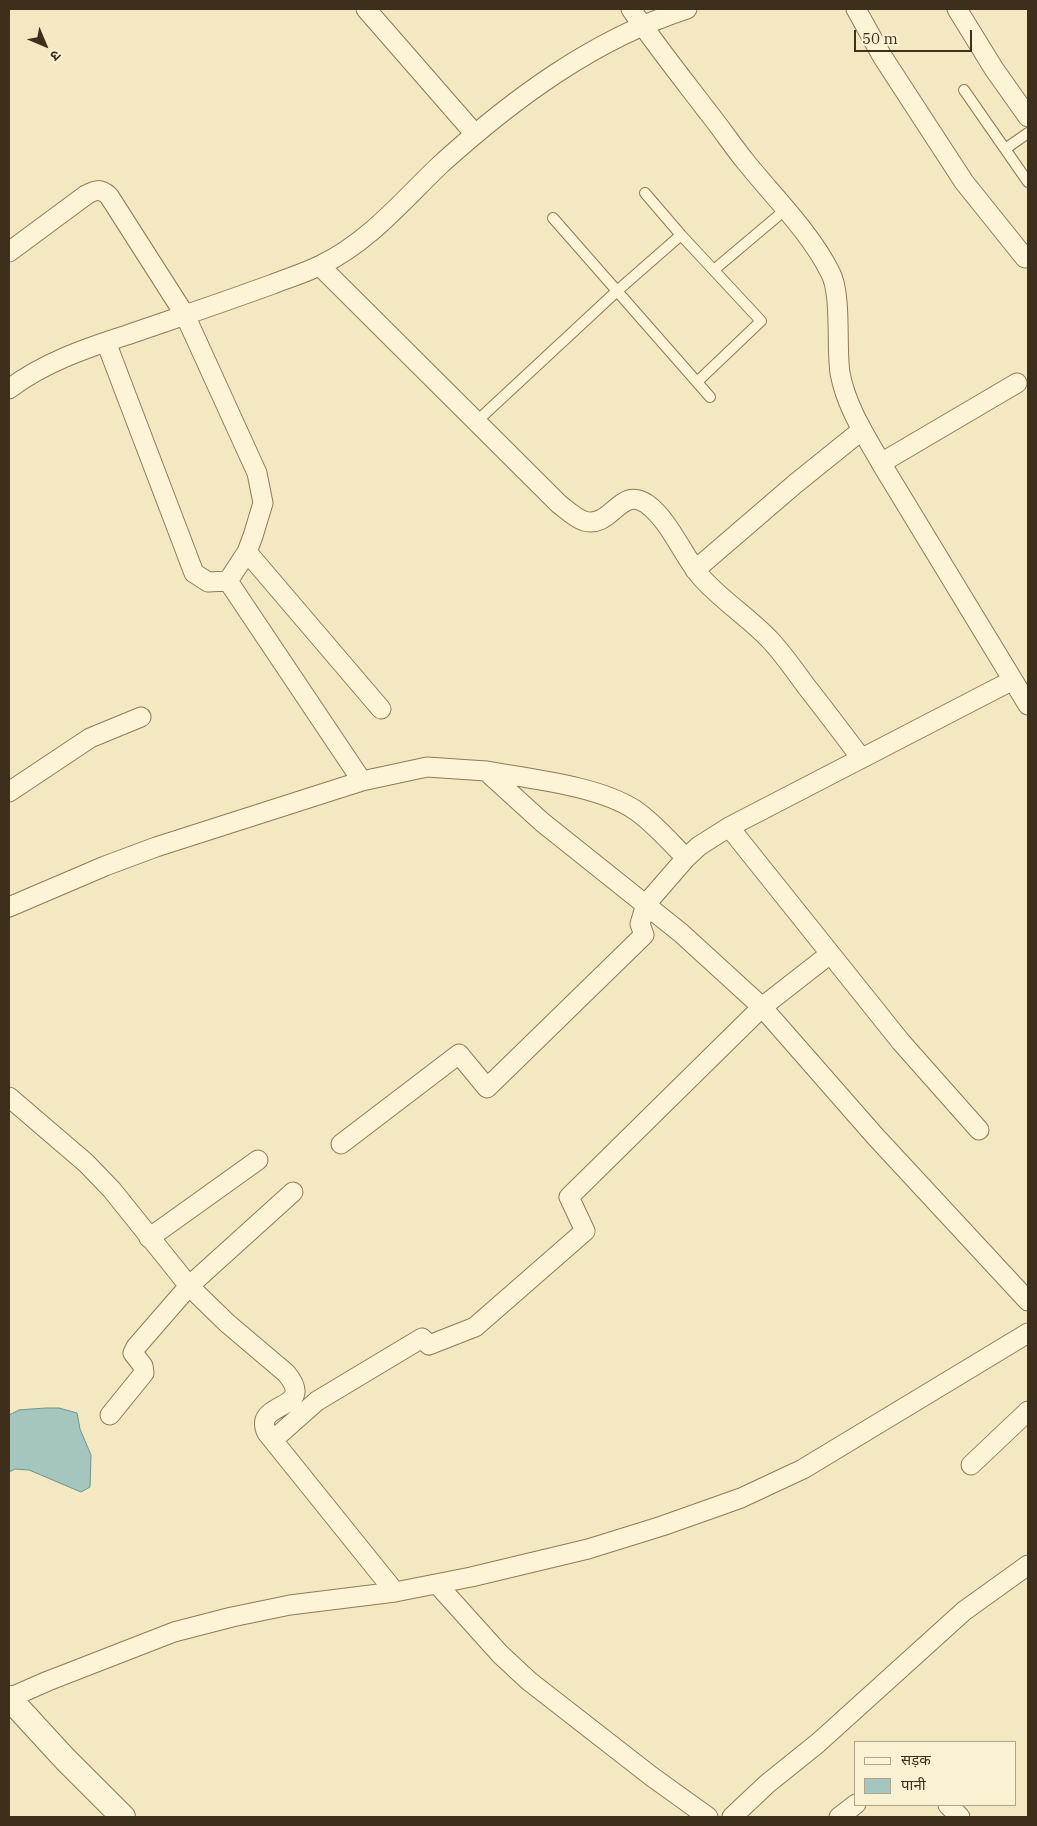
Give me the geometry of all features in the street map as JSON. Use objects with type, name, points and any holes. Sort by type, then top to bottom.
[{"type":"street","points":[[366,9],[475,134]]},
{"type":"street","points":[[631,9],[743,159],[824,260],[832,274],[836,290],[840,375],[849,402],[881,463],[1028,705]]},
{"type":"street","points":[[9,389],[22,379],[86,348],[185,315],[320,266],[343,253],[382,223],[428,176],[475,134],[535,89],[587,53],[642,25],[687,9]]},
{"type":"street","points":[[856,9],[882,56],[964,182],[1026,258]]},
{"type":"street","points":[[957,9],[994,69],[1028,117]]},
{"type":"street","points":[[9,252],[86,195],[96,190],[104,191],[109,196],[185,315],[257,473],[263,503],[247,552],[228,581]]},
{"type":"street","points":[[320,266],[559,504],[583,520],[594,522],[606,518],[625,501],[638,499],[648,505],[666,526],[695,570],[710,587],[772,641],[861,758]]},
{"type":"street","points":[[106,342],[194,572],[208,582],[228,581]]},
{"type":"street","points":[[881,463],[1017,383]]},
{"type":"street","points":[[695,570],[795,484],[862,430]]},
{"type":"street","points":[[247,552],[381,709]]},
{"type":"street","points":[[228,581],[362,781]]},
{"type":"street","points":[[341,1144],[459,1054],[487,1088],[644,935],[640,924],[646,904],[686,858],[699,846],[729,827],[1013,680]]},
{"type":"street","points":[[9,792],[90,738],[140,717]]},
{"type":"street","points":[[9,907],[97,869],[156,847],[362,781],[427,767],[486,770],[579,789],[619,801],[637,811],[654,825],[686,858]]},
{"type":"street","points":[[486,770],[542,822],[681,933],[762,1007],[875,1136],[1028,1300]]},
{"type":"street","points":[[729,827],[902,1042],[979,1130]]},
{"type":"street","points":[[273,1440],[317,1401],[422,1338],[429,1345],[475,1327],[586,1231],[569,1197],[762,1007],[830,954]]},
{"type":"street","points":[[9,1097],[100,1177],[189,1286],[227,1323],[293,1381],[296,1395],[292,1400],[270,1414],[265,1419],[264,1426],[273,1440],[395,1592]]},
{"type":"street","points":[[149,1238],[258,1160]]},
{"type":"street","points":[[110,1415],[144,1373],[143,1366],[134,1356],[134,1350],[189,1286],[293,1192]]},
{"type":"street","points":[[123,1817],[65,1759],[9,1698],[174,1632],[290,1605],[395,1592],[437,1584],[588,1549],[742,1498],[803,1469],[1028,1333]]},
{"type":"street","points":[[971,1464],[1028,1412]]},
{"type":"street","points":[[732,1817],[964,1611],[1028,1565]]},
{"type":"street","points":[[437,1584],[500,1654],[529,1681],[651,1776],[708,1817]]},
{"type":"street","points":[[9,1721],[105,1817]]},
{"type":"street","points":[[839,1817],[854,1806]]},
{"type":"street","points":[[949,1806],[960,1817]]},
{"type":"lane","points":[[964,90],[1028,182]]},
{"type":"lane","points":[[1005,149],[1028,133]]},
{"type":"lane","points":[[645,193],[681,235],[762,321],[697,382]]},
{"type":"lane","points":[[715,269],[785,210]]},
{"type":"lane","points":[[553,218],[710,396]]},
{"type":"lane","points":[[476,422],[617,290],[681,235]]},
{"type":"water","points":[[59,1408],[77,1413],[80,1429],[91,1455],[90,1487],[81,1492],[29,1470],[15,1469],[9,1472],[9,1415],[19,1410]]}]
